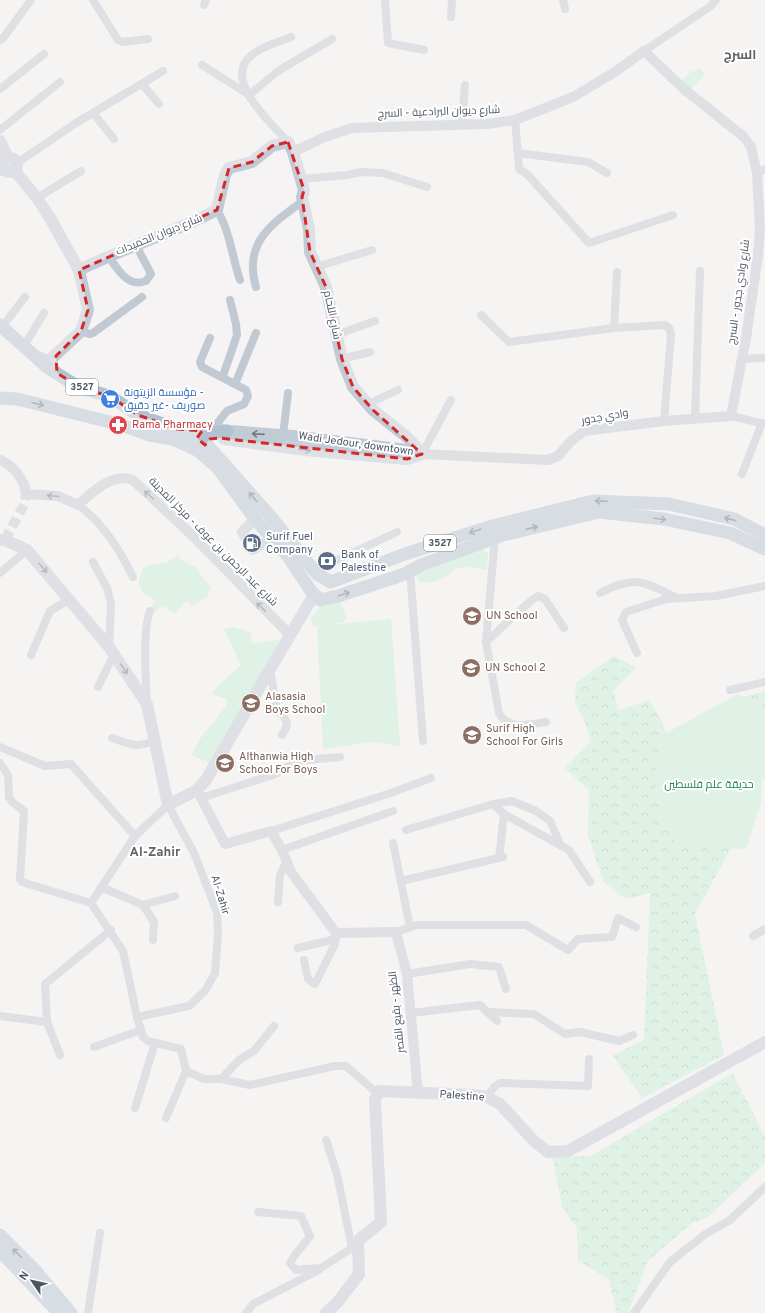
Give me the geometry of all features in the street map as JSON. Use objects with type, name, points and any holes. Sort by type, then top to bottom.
[{"type":"main road","points":[[0,141],[9,166],[37,198],[79,270],[88,310],[81,331],[56,356],[49,361],[36,356]]},
{"type":"main road","points":[[217,210],[225,175],[229,168],[252,162],[272,146],[290,147]]},
{"type":"main road","name":"شارع اللحام","points":[[290,147],[302,179],[304,190],[302,201],[309,229],[310,252],[326,287],[342,360],[353,387],[368,404],[408,438],[422,454]]},
{"type":"main road","name":"شارع ديوان الحميدات","points":[[79,270],[108,256],[183,227],[217,210]]},
{"type":"main road","name":"3527","points":[[1,326],[57,373],[77,386],[111,397],[138,415],[173,427],[221,434]]},
{"type":"main road","points":[[56,356],[54,365],[57,373]]},
{"type":"main road","name":"3527","points":[[0,398],[17,399],[122,425],[162,438],[173,439],[200,446],[255,518],[283,550],[314,595],[320,600],[410,571],[421,565],[495,538],[599,512],[664,519],[730,533],[765,549]]},
{"type":"main road","points":[[162,438],[169,436],[172,433],[173,427]]},
{"type":"main road","name":"3527","points":[[173,427],[200,446],[271,517],[326,587],[322,594],[314,595]]},
{"type":"main road","points":[[200,446],[211,443],[221,434]]},
{"type":"main road","name":"Wadi Jedour, downtown","points":[[221,434],[283,435],[415,451],[422,454]]},
{"type":"main road","name":"Wadi Jedour, downtown","points":[[221,434],[305,450],[407,459],[422,454]]},
{"type":"main road","name":"3527","points":[[315,573],[328,581],[333,582],[405,554],[489,527],[593,501],[669,504],[734,519],[765,535]]},
{"type":"main road","points":[[255,518],[261,515],[271,517]]},
{"type":"main road","points":[[0,540],[6,540],[27,550],[70,599],[111,651],[147,704],[168,805],[199,794],[289,634],[314,595]]},
{"type":"main road","name":"Palestine","points":[[377,1093],[381,1090],[487,1097],[497,1101],[504,1107],[509,1115],[541,1148],[548,1152],[568,1151],[765,1042]]},
{"type":"main road","points":[[326,1313],[338,1303],[359,1274],[355,1245],[381,1220],[376,1100],[377,1093]]},
{"type":"main road","points":[[0,1235],[34,1269],[72,1313]]},
{"type":"main road","points":[[0,1251],[59,1313]]},
{"type":"street","points":[[0,40],[4,37],[31,0]]},
{"type":"street","points":[[93,0],[118,40],[123,42],[148,39]]},
{"type":"street","points":[[385,0],[388,43],[424,50]]},
{"type":"street","points":[[451,16],[452,0]]},
{"type":"street","points":[[563,0],[564,9]]},
{"type":"street","points":[[644,51],[711,6],[716,0]]},
{"type":"street","points":[[290,147],[248,95],[243,85],[241,76],[246,61],[258,51],[291,37]]},
{"type":"street","points":[[248,95],[278,71],[332,38]]},
{"type":"street","name":"شارع ديوان البرادعية - السرج","points":[[290,147],[352,128],[487,124],[515,120],[573,97],[615,72],[644,51]]},
{"type":"street","name":"شارع وادي جدور - السرج","points":[[644,51],[684,89],[744,137],[751,147],[761,171],[760,229],[762,255],[731,416]]},
{"type":"street","points":[[0,89],[44,54]]},
{"type":"street","points":[[202,65],[248,95]]},
{"type":"street","points":[[9,166],[163,71]]},
{"type":"street","points":[[0,130],[60,82]]},
{"type":"street","points":[[142,84],[159,104]]},
{"type":"street","points":[[462,124],[465,85]]},
{"type":"street","points":[[93,113],[114,139]]},
{"type":"street","points":[[515,120],[519,169],[527,174],[589,243],[673,215]]},
{"type":"street","points":[[518,153],[588,162],[607,173]]},
{"type":"street","points":[[37,198],[81,171]]},
{"type":"street","points":[[302,179],[347,175],[362,172],[383,173],[427,187]]},
{"type":"street","points":[[256,287],[253,273],[253,253],[272,222],[302,201]]},
{"type":"street","points":[[217,210],[222,218],[229,239],[240,280]]},
{"type":"street","points":[[108,256],[128,280],[134,283],[146,281],[151,274],[136,245]]},
{"type":"street","points":[[316,267],[372,250]]},
{"type":"street","points":[[695,418],[700,271]]},
{"type":"street","points":[[614,328],[617,272]]},
{"type":"street","points":[[81,331],[89,334],[93,333],[142,297]]},
{"type":"street","points":[[1,326],[25,298]]},
{"type":"street","points":[[222,376],[237,335],[230,300]]},
{"type":"street","points":[[24,346],[44,313]]},
{"type":"street","points":[[481,316],[510,342],[614,328],[662,324],[670,330],[671,334],[664,421]]},
{"type":"street","points":[[336,335],[375,321]]},
{"type":"street","points":[[235,384],[256,333]]},
{"type":"street","points":[[210,338],[200,365],[204,369],[222,376],[246,390],[246,401],[227,411],[221,434]]},
{"type":"street","points":[[342,360],[370,352]]},
{"type":"street","points":[[742,359],[765,358]]},
{"type":"street","points":[[368,404],[398,390]]},
{"type":"street","points":[[283,435],[288,393]]},
{"type":"street","points":[[422,454],[450,400]]},
{"type":"street","points":[[731,416],[763,424],[742,474]]},
{"type":"street","name":"وادي جدور","points":[[422,454],[548,460],[558,456],[570,442],[584,431],[664,421],[731,416]]},
{"type":"street","points":[[0,460],[15,470],[24,484],[26,494],[58,496],[78,505],[102,526],[124,557],[133,577]]},
{"type":"street","name":"شارع عبد الرحمن بن عوف - مركز المدينة","points":[[78,505],[93,492],[115,479],[124,478],[133,480],[194,537],[289,634]]},
{"type":"street","points":[[255,518],[244,528],[243,534],[255,549],[268,542],[283,550]]},
{"type":"street","points":[[315,573],[397,532]]},
{"type":"street","points":[[495,538],[486,642],[498,710],[502,718],[514,725],[546,722]]},
{"type":"street","points":[[0,573],[27,550]]},
{"type":"street","points":[[93,562],[107,588],[111,603],[111,651],[98,687]]},
{"type":"street","points":[[410,571],[423,741]]},
{"type":"street","points":[[600,593],[616,584],[633,581],[649,584],[675,597]]},
{"type":"street","points":[[637,653],[622,620],[623,615],[627,612],[658,601],[675,597],[716,596],[765,586]]},
{"type":"street","points":[[486,642],[537,596],[545,599],[564,628]]},
{"type":"street","points":[[31,655],[50,611],[70,599]]},
{"type":"street","points":[[147,704],[146,662],[148,620],[150,612]]},
{"type":"street","points":[[270,670],[277,710],[284,717],[287,723],[282,735]]},
{"type":"street","points":[[730,690],[765,682]]},
{"type":"street","points":[[112,738],[129,745],[144,745],[155,740]]},
{"type":"street","points":[[0,747],[45,766],[71,764],[135,836]]},
{"type":"street","points":[[340,757],[296,761],[276,774],[199,794],[225,844],[391,793],[431,778]]},
{"type":"street","points":[[0,763],[8,775],[9,797],[12,802],[24,811],[22,882],[91,903],[111,930],[123,951],[137,1017],[143,1037],[148,1041],[181,1049],[186,1072],[166,1118]]},
{"type":"street","points":[[406,830],[493,804],[512,801],[536,811],[550,822],[561,846]]},
{"type":"street","points":[[493,804],[504,814],[569,850],[590,882]]},
{"type":"street","points":[[91,903],[135,836],[168,805]]},
{"type":"street","name":"Al-Zahir","points":[[137,1017],[189,1006],[204,991],[215,973],[218,934],[217,912],[194,853],[168,805]]},
{"type":"street","points":[[282,850],[393,811]]},
{"type":"street","points":[[400,881],[502,857],[504,814]]},
{"type":"street","points":[[271,831],[282,850],[291,872],[336,936],[335,944],[315,984],[308,979],[304,960]]},
{"type":"street","points":[[393,843],[410,927]]},
{"type":"street","points":[[278,902],[280,875],[287,861]]},
{"type":"street","points":[[101,887],[142,905],[154,922],[153,940]]},
{"type":"street","points":[[142,905],[175,896]]},
{"type":"street","points":[[298,948],[336,936],[396,932],[410,927],[526,925],[568,950],[578,939],[612,937],[618,918],[636,927]]},
{"type":"street","points":[[60,1055],[46,1022],[45,984],[111,930]]},
{"type":"street","points":[[753,936],[765,930]]},
{"type":"street","name":"الظهر - بقيع القصر","points":[[396,932],[407,974],[418,1093]]},
{"type":"street","points":[[407,974],[470,964],[500,967],[506,989]]},
{"type":"street","points":[[411,1012],[480,1005],[497,1021]]},
{"type":"street","points":[[487,1012],[534,1014],[565,1034],[580,1032],[619,1041],[633,1035]]},
{"type":"street","points":[[0,1016],[46,1022]]},
{"type":"street","points":[[221,1079],[231,1067],[254,1051],[274,1026]]},
{"type":"street","points":[[94,1047],[141,1030]]},
{"type":"street","points":[[135,1108],[155,1043]]},
{"type":"street","points":[[487,1097],[500,1083],[588,1086],[589,1058]]},
{"type":"street","points":[[186,1072],[204,1079],[221,1079],[250,1085],[335,1066],[346,1066],[377,1093]]},
{"type":"street","points":[[246,1313],[253,1304],[321,1268],[355,1245],[337,1174],[326,1140]]},
{"type":"street","points":[[634,1313],[670,1262],[704,1235],[730,1220],[765,1187]]},
{"type":"street","points":[[258,1212],[300,1216],[310,1236],[295,1254],[290,1263],[296,1270],[321,1268]]},
{"type":"street","points":[[88,1313],[100,1233]]},
{"type":"highlighted area","points":[[288,142],[304,190],[302,197],[310,252],[326,287],[342,359],[353,387],[373,410],[422,454],[407,459],[219,438],[210,439],[205,445],[197,438],[202,431],[177,429],[138,415],[111,397],[77,386],[57,373],[56,356],[81,331],[88,310],[79,270],[217,210],[229,168],[252,162],[272,146]]},
{"type":"green space","points":[[699,68],[705,74],[689,91],[680,82],[693,70],[696,72]]},
{"type":"green space","points":[[481,548],[488,554],[487,570],[468,567],[456,568],[444,578],[425,583],[420,583],[415,575],[423,566]]},
{"type":"green space","points":[[178,555],[180,559],[195,567],[211,588],[207,597],[192,606],[187,601],[174,613],[163,606],[153,613],[148,610],[156,601],[144,594],[138,582],[143,568],[152,564],[166,563]]},
{"type":"green space","points":[[339,600],[347,619],[343,622],[328,625],[391,619],[400,746],[371,742],[323,749],[317,626],[313,626],[311,618],[321,606]]},
{"type":"green space","points":[[234,627],[251,633],[252,644],[279,639],[279,643],[211,763],[191,755],[202,736],[226,706],[227,699],[211,694],[241,665],[224,629]]},
{"type":"green space","points":[[614,656],[636,668],[613,691],[619,710],[649,700],[661,720],[670,746],[731,700],[765,691],[765,770],[749,815],[695,914],[724,1055],[642,1098],[613,1056],[644,1039],[650,893],[630,898],[622,897],[603,881],[588,835],[589,791],[565,768],[591,741],[586,725],[575,703],[576,683]]},
{"type":"green space","name":"حديقة علم فلسطين","points":[[738,694],[765,713],[765,778],[762,779],[761,802],[746,849],[679,847],[666,828],[655,791],[659,737]]},
{"type":"green space","points":[[733,1073],[765,1137],[765,1163],[707,1218],[692,1223],[648,1261],[628,1313],[617,1313],[609,1280],[578,1260],[577,1228],[562,1207],[552,1154],[589,1157]]},
{"type":"tunnel","points":[[5,540],[25,503],[26,494]]},
{"type":"place","name":"مؤسسة الزيتونة - صوريف -غير دقيق","points":[[110,399]]},
{"type":"place","name":"Rama Pharmacy","points":[[118,425]]},
{"type":"place","name":"Surif Fuel Company","points":[[252,543]]},
{"type":"place","name":"Bank of Palestine","points":[[327,561]]},
{"type":"place","name":"UN School","points":[[472,616]]},
{"type":"place","name":"UN School 2","points":[[471,668]]},
{"type":"place","name":"Alasasia Boys School","points":[[251,703]]},
{"type":"place","name":"Surif High School For Girls","points":[[472,735]]},
{"type":"place","name":"Althanwia High School For Boys","points":[[225,763]]},
{"type":"district","name":"السرج","points":[[740,56]]},
{"type":"district","name":"Al-Zahir","points":[[155,853]]}]
